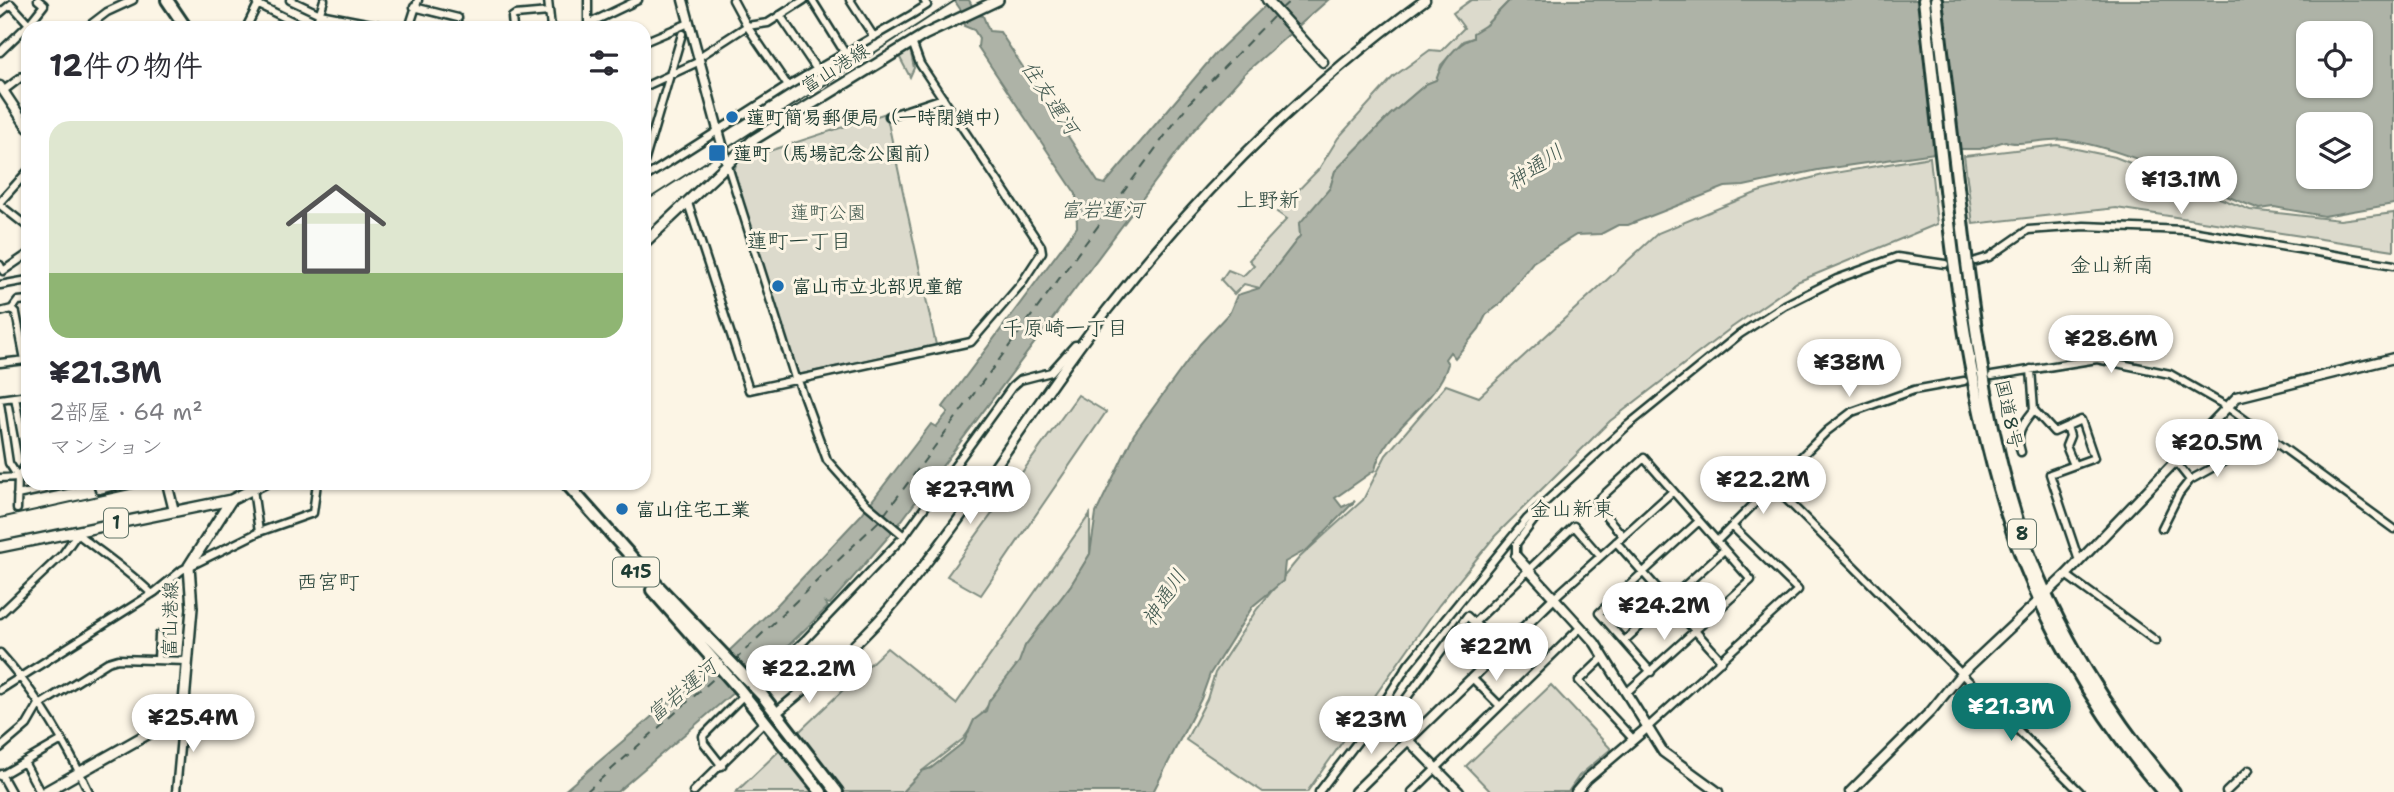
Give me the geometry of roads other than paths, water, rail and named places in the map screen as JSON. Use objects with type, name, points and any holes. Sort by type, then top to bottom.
[{"type":"highway","points":[[167,0],[181,21]]},
{"type":"highway","points":[[174,0],[188,21]]},
{"type":"highway","name":"国道8号","points":[[1924,0],[1965,331],[1991,458],[2006,513],[2082,679],[2110,723],[2163,792]]},
{"type":"highway","name":"国道8号","points":[[1936,0],[1964,239],[1992,424],[2024,539],[2044,596],[2089,674],[2119,721],[2174,792]]},
{"type":"highway","name":"415","points":[[565,490],[719,656]]},
{"type":"highway","name":"415","points":[[572,490],[748,689],[779,716],[837,792]]},
{"type":"highway","name":"415","points":[[748,689],[768,725],[821,792]]},
{"type":"main road","name":"富山港線","points":[[651,237],[753,140],[912,42],[958,17],[998,0]]},
{"type":"main road","name":"1","points":[[0,547],[80,533],[231,500],[248,490]]},
{"type":"main road","name":"富山港線","points":[[183,714],[192,608],[189,566],[231,500]]},
{"type":"main road","points":[[43,792],[183,714]]},
{"type":"street","points":[[95,21],[107,12],[133,0]]},
{"type":"street","points":[[290,0],[320,14],[356,21]]},
{"type":"street","points":[[318,21],[324,0]]},
{"type":"street","points":[[548,0],[550,21]]},
{"type":"street","points":[[588,0],[588,21]]},
{"type":"street","points":[[598,21],[638,0]]},
{"type":"street","points":[[683,0],[727,163],[796,378],[827,460],[865,503],[904,536]]},
{"type":"street","points":[[733,0],[747,26],[788,86]]},
{"type":"street","points":[[811,0],[845,53]]},
{"type":"street","points":[[850,0],[874,37]]},
{"type":"street","points":[[651,174],[788,86],[927,5],[924,0]]},
{"type":"street","points":[[779,716],[890,608],[1000,461],[1080,345],[1165,241],[1243,156],[1354,55],[1425,0]]},
{"type":"street","points":[[651,84],[699,59],[747,26],[768,23],[799,1]]},
{"type":"street","points":[[1267,1],[1323,62]]},
{"type":"street","points":[[0,13],[13,2],[27,21]]},
{"type":"street","points":[[31,21],[43,2]]},
{"type":"street","points":[[250,21],[258,2],[293,21]]},
{"type":"street","points":[[411,21],[416,3],[458,18]]},
{"type":"street","points":[[512,21],[515,15],[549,12]]},
{"type":"street","points":[[780,15],[817,70]]},
{"type":"street","points":[[651,39],[689,23]]},
{"type":"street","points":[[0,52],[21,32]]},
{"type":"street","points":[[651,138],[682,34]]},
{"type":"street","points":[[688,203],[749,390],[971,342],[1021,284],[1042,252],[1041,246],[919,64],[912,42]]},
{"type":"street","points":[[21,76],[1,89],[21,118]]},
{"type":"street","points":[[889,116],[943,98]]},
{"type":"street","points":[[21,179],[0,204],[21,221]]},
{"type":"street","points":[[1976,261],[1989,257],[2028,230],[2084,226],[2185,230],[2394,265]]},
{"type":"street","points":[[1319,792],[1365,732],[1408,665],[1544,503],[1668,392],[1740,334],[1785,305],[1837,279],[1897,257],[1945,264]]},
{"type":"street","points":[[0,265],[3,271],[21,259]]},
{"type":"street","points":[[0,285],[21,281]]},
{"type":"street","points":[[0,312],[12,309],[21,301]]},
{"type":"street","points":[[12,309],[16,313],[21,337]]},
{"type":"street","points":[[722,766],[704,743],[703,736],[748,689],[791,654],[904,536],[1012,387],[1020,380],[1051,372],[1075,345],[1080,345]]},
{"type":"street","points":[[1850,792],[1931,711],[1961,674],[2066,575],[2227,406],[2244,393],[2394,358]]},
{"type":"street","points":[[1992,376],[2097,359],[2170,374],[2227,406],[2394,529]]},
{"type":"street","points":[[0,363],[21,361]]},
{"type":"street","points":[[2031,369],[2034,410],[2054,432],[2081,420],[2094,458],[2050,474],[2079,561]]},
{"type":"street","points":[[1717,541],[1828,431],[1852,412],[1914,390],[1964,381]]},
{"type":"street","points":[[18,477],[9,463],[0,401],[21,396]]},
{"type":"street","points":[[15,397],[21,430]]},
{"type":"street","points":[[2021,452],[2018,443],[2020,427],[2034,410]]},
{"type":"street","points":[[2067,426],[2070,436],[2066,446],[2074,465]]},
{"type":"street","points":[[2162,528],[2179,494],[2190,480],[2232,457]]},
{"type":"street","points":[[1623,536],[1595,503],[1644,458],[1752,580],[1626,693]]},
{"type":"street","points":[[2175,461],[2190,480]]},
{"type":"street","points":[[17,509],[18,477],[21,472]]},
{"type":"street","points":[[0,478],[18,477]]},
{"type":"street","points":[[1773,486],[2080,792]]},
{"type":"street","points":[[17,495],[41,490]]},
{"type":"street","points":[[169,490],[174,511]]},
{"type":"street","points":[[251,490],[259,532]]},
{"type":"street","points":[[0,690],[152,594],[189,566],[259,532],[313,513],[316,490]]},
{"type":"street","points":[[1355,792],[1554,597],[1672,492]]},
{"type":"street","points":[[1544,503],[1516,544],[1516,556],[1581,627],[1604,657],[1663,752],[1718,792]]},
{"type":"street","points":[[1651,672],[1599,612],[1698,522]]},
{"type":"street","points":[[1474,623],[1574,526],[1600,556]]},
{"type":"street","points":[[1576,792],[1798,590],[1732,526]]},
{"type":"street","points":[[0,614],[20,597],[80,533],[118,568],[130,572],[152,594]]},
{"type":"street","points":[[1616,542],[1722,661]]},
{"type":"street","points":[[1624,641],[1670,602],[1724,550]]},
{"type":"street","points":[[2066,575],[2156,641]]},
{"type":"street","points":[[1459,792],[1391,719],[1467,616],[1502,649]]},
{"type":"street","points":[[1412,792],[1581,627]]},
{"type":"street","points":[[158,660],[159,635]]},
{"type":"street","points":[[0,653],[22,676],[42,705],[89,792]]},
{"type":"street","points":[[791,654],[809,659],[823,675]]},
{"type":"street","points":[[1604,657],[1579,681],[1633,739]]},
{"type":"street","points":[[0,748],[27,725],[42,705],[108,662],[118,659],[187,661]]},
{"type":"street","points":[[1472,678],[1500,706]]},
{"type":"street","points":[[176,792],[183,714]]},
{"type":"street","points":[[693,792],[768,725]]},
{"type":"street","points":[[11,792],[1,775],[62,740]]},
{"type":"street","points":[[24,762],[43,792]]},
{"type":"street","points":[[2226,792],[2249,771]]},
{"type":"water","name":"富岩運河","points":[[954,0],[969,0],[977,15],[983,16],[989,31],[1000,32],[1098,182],[1105,184],[1216,53],[1271,0],[1328,0],[1245,73],[1193,131],[896,528],[830,604],[825,603],[828,607],[789,645],[617,792],[563,792],[729,651],[776,606],[861,515],[931,424],[936,427],[948,412],[943,407],[1077,227],[1076,194],[978,47],[979,38],[974,30],[964,26],[967,19]]},
{"type":"water","name":"神通川","points":[[1510,0],[2394,0],[2394,204],[2324,216],[2274,207],[2260,209],[2141,160],[2092,145],[2060,139],[2018,143],[2005,141],[1980,149],[1962,149],[1818,170],[1744,186],[1725,187],[1628,225],[1618,225],[1601,234],[1576,235],[1533,262],[1499,305],[1486,315],[1479,329],[1455,358],[1450,352],[1445,359],[1448,364],[1442,379],[1433,393],[1388,442],[1375,470],[1335,498],[1342,507],[1355,501],[1308,549],[1285,562],[1283,581],[1253,606],[1210,674],[1201,699],[1153,792],[902,792],[922,771],[931,768],[964,742],[974,720],[986,711],[989,701],[1019,662],[1025,646],[1071,585],[1090,554],[1096,513],[1134,434],[1200,344],[1230,312],[1237,295],[1260,288],[1300,236],[1299,224],[1330,188],[1335,171],[1390,115],[1426,84],[1436,80],[1450,55],[1473,38],[1473,33],[1486,25]]},
{"type":"waterway","points":[[2236,394],[2245,389],[2394,353]]},
{"type":"waterway","points":[[2080,554],[2202,427]]},
{"type":"waterway","points":[[2063,572],[2076,558]]},
{"type":"tram line","points":[[651,197],[956,0]]},
{"type":"tram line","points":[[0,518],[126,490]]},
{"type":"place","name":"蓮町簡易郵便局（一時閉鎖中）","points":[[732,117]]},
{"type":"place","name":"蓮町（馬場記念公園前）","points":[[717,153]]},
{"type":"place","name":"富山市立北部児童館","points":[[778,286]]},
{"type":"place","name":"富山住宅工業","points":[[622,509]]},
{"type":"district","name":"上野新","points":[[1268,200]]},
{"type":"district","name":"蓮町一丁目","points":[[799,241]]},
{"type":"district","name":"金山新南","points":[[2112,265]]},
{"type":"district","name":"千原崎一丁目","points":[[1065,328]]},
{"type":"district","name":"金山新東","points":[[1572,509]]},
{"type":"district","name":"西宮町","points":[[328,582]]},
{"type":"water label","name":"住友運河","points":[[1050,98]]},
{"type":"park label","name":"蓮町公園","points":[[828,212]]}]
